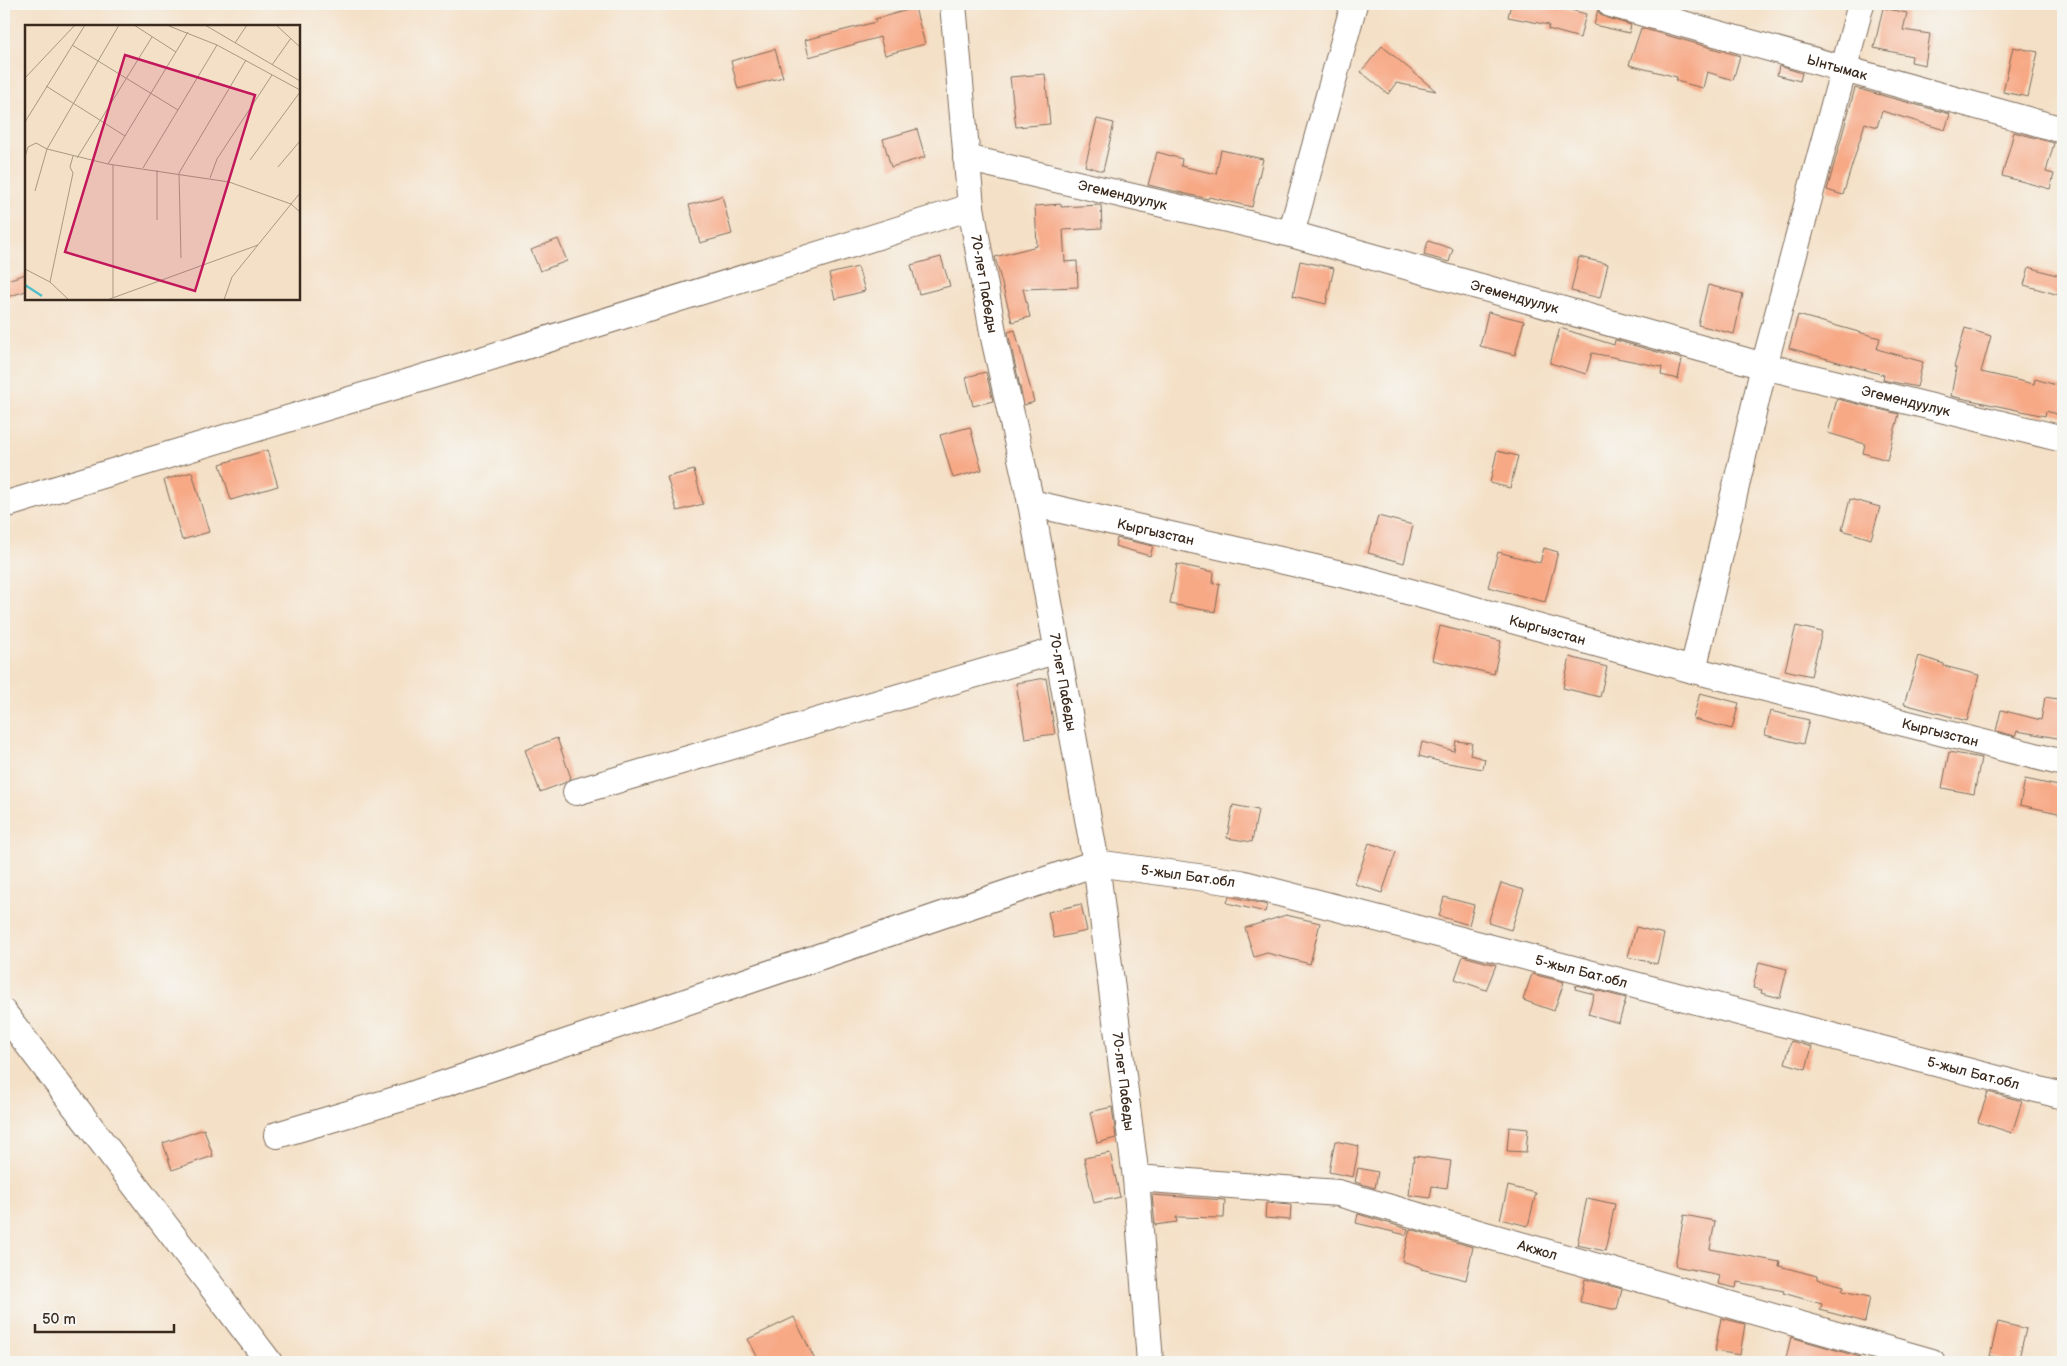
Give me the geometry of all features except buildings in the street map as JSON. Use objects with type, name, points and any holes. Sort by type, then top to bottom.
[{"type":"street","name":"70-лет Пабеды","points":[[954,4],[971,207],[994,338],[1031,503],[1096,863],[1136,1178],[1150,1362]]},
{"type":"street","points":[[1291,234],[1354,4]]},
{"type":"street","name":"Ынтымак","points":[[1611,4],[2063,130]]},
{"type":"street","points":[[1693,670],[1764,366],[1861,4]]},
{"type":"street","name":"Эгемендуулук","points":[[966,158],[1291,234],[1764,366],[2063,440]]},
{"type":"street","points":[[4,505],[462,366],[971,207]]},
{"type":"street","name":"Кыргызстан","points":[[1031,503],[1367,580],[1693,670],[2063,763]]},
{"type":"street","points":[[576,792],[1058,650]]},
{"type":"street","points":[[277,1135],[402,1098],[1096,863]]},
{"type":"street","name":"5-жыл Бат.обл","points":[[1096,863],[1241,882],[2063,1096]]},
{"type":"street","points":[[4,1013],[269,1362]]},
{"type":"street","name":"Акжол","points":[[1136,1178],[1338,1193],[1932,1362]]}]
